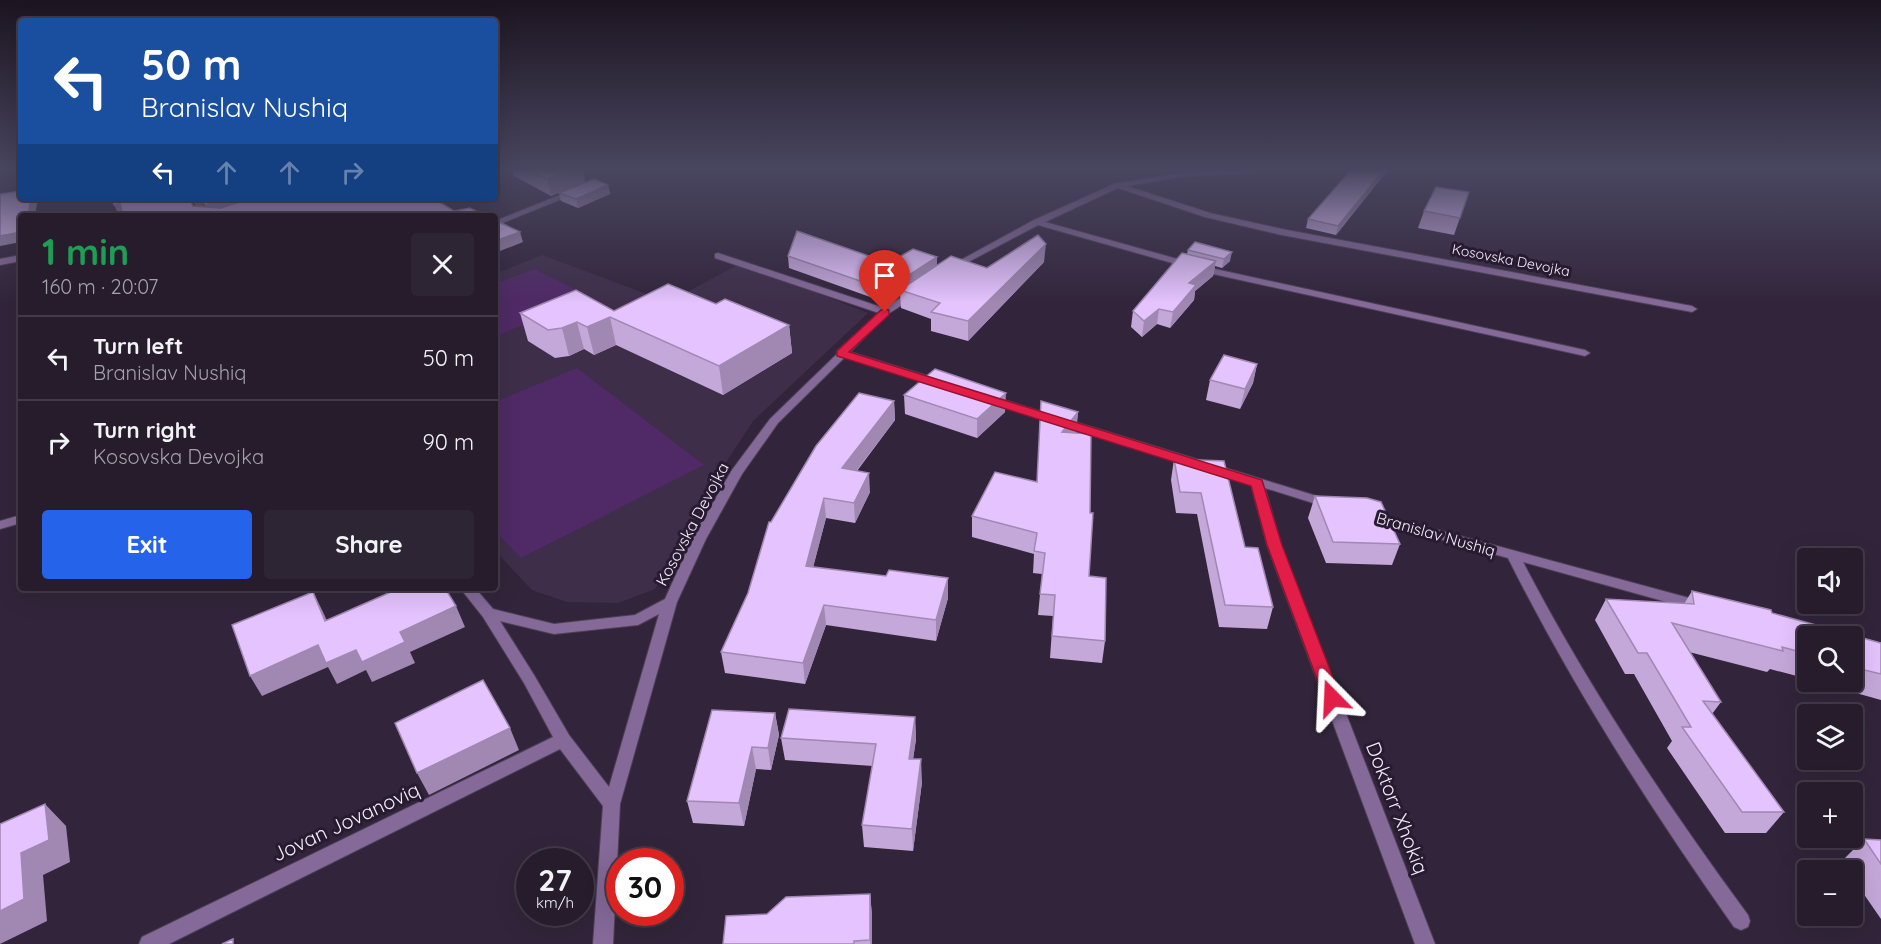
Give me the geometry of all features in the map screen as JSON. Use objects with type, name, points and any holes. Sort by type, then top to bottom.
[{"type":"street","points":[[498,223],[517,215]]},
{"type":"street","points":[[942,274],[1052,215]]},
{"type":"street","name":"Kosovska Devojka","points":[[1208,215],[1282,232],[1692,309]]},
{"type":"street","points":[[1036,222],[1204,269],[1585,353]]},
{"type":"street","points":[[718,256],[885,312]]},
{"type":"street","points":[[0,262],[18,259]]},
{"type":"street","name":"Kosovska Devojka","points":[[603,944],[612,804],[670,602],[699,539],[736,473],[774,421],[885,312],[923,287]]},
{"type":"street","points":[[841,353],[954,387]]},
{"type":"street","name":"Branislav Nushiq","points":[[976,394],[1257,483],[1514,557],[1709,609]]},
{"type":"street","name":"Doktorr Xhokiq","points":[[1257,483],[1274,545],[1425,944]]},
{"type":"street","points":[[0,525],[18,520]]},
{"type":"street","name":"Branislav Nushiq","points":[[1514,557],[1543,616],[1625,750],[1690,851],[1741,921]]},
{"type":"street","points":[[470,591],[488,614],[529,679],[563,740],[612,804]]},
{"type":"street","points":[[488,614],[554,630],[638,620],[670,602]]},
{"type":"street","name":"Jovan Jovanoviq","points":[[149,944],[298,868],[462,792],[563,740]]},
{"type":"shaded area","points":[[542,255],[668,302],[741,263],[868,313],[753,421],[723,467],[655,589],[618,603],[567,602],[532,590],[498,554],[498,273]]},
{"type":"shaded area","points":[[534,269],[588,296],[498,336],[498,283]]},
{"type":"shaded area","points":[[577,368],[704,465],[521,558],[498,534],[498,401]]},
{"type":"building","points":[[0,215],[18,215],[18,233],[0,236]]},
{"type":"building","points":[[1311,215],[1347,215],[1338,226],[1308,219]]},
{"type":"building","points":[[1445,215],[1461,215],[1460,218]]},
{"type":"building","points":[[498,221],[520,232],[498,240]]},
{"type":"building","points":[[797,231],[889,263],[913,249],[937,257],[886,290],[788,256]]},
{"type":"building","points":[[1038,235],[1046,244],[968,321],[931,312],[940,303],[900,290],[951,256],[987,268]]},
{"type":"building","points":[[1195,242],[1232,252],[1224,259],[1188,250]]},
{"type":"building","points":[[1182,253],[1216,261],[1189,283],[1196,285],[1173,312],[1159,309],[1144,321],[1133,311]]},
{"type":"building","points":[[668,284],[716,304],[725,299],[789,325],[719,366],[610,317],[587,327],[577,322],[548,330],[520,313],[576,290],[614,311]]},
{"type":"building","points":[[1224,355],[1257,364],[1245,389],[1210,380]]},
{"type":"building","points":[[935,369],[1006,393],[977,419],[904,395]]},
{"type":"building","points":[[859,393],[894,401],[842,468],[869,473],[854,503],[824,498],[806,566],[886,576],[889,570],[948,578],[936,620],[824,605],[803,663],[721,652],[748,593],[769,522],[816,446]]},
{"type":"building","points":[[1041,401],[1078,412],[1062,432],[1091,434],[1090,513],[1093,513],[1089,576],[1106,578],[1105,641],[1052,636],[1055,595],[1040,594],[1045,553],[1034,551],[1037,533],[972,516],[995,472],[1037,482]]},
{"type":"building","points":[[1174,459],[1224,461],[1245,547],[1258,548],[1273,607],[1225,605],[1201,493],[1180,492]]},
{"type":"building","points":[[1315,496],[1367,498],[1381,502],[1400,544],[1333,542]]},
{"type":"building","points":[[393,591],[447,591],[456,606],[400,632],[405,642],[362,662],[356,650],[326,663],[318,645],[250,676],[232,625],[313,592],[325,621]]},
{"type":"building","points":[[1692,591],[1771,610],[1772,613],[1819,626],[1797,626],[1797,651],[1782,647],[1783,651],[1672,623],[1721,702],[1703,701],[1784,812],[1742,812],[1682,727],[1691,727],[1647,653],[1638,653],[1606,599],[1694,604]]},
{"type":"building","points":[[1863,638],[1881,643],[1881,674],[1863,670]]},
{"type":"building","points":[[483,680],[510,728],[417,773],[395,723]]},
{"type":"building","points":[[789,709],[915,717],[909,759],[921,759],[912,829],[862,825],[876,744],[781,738]]},
{"type":"building","points":[[712,710],[775,713],[768,748],[752,747],[739,803],[687,801]]},
{"type":"building","points":[[45,804],[49,840],[21,853],[24,899],[0,911],[0,824]]},
{"type":"building","points":[[1864,839],[1881,840],[1881,864]]},
{"type":"building","points":[[870,894],[870,940],[854,941],[854,944],[723,944],[726,916],[767,914],[786,897]]},
{"type":"building","points":[[233,939],[233,944],[222,944]]},
{"type":"route","points":[[885,312],[841,353],[1257,483],[1274,545],[1332,698]]}]
